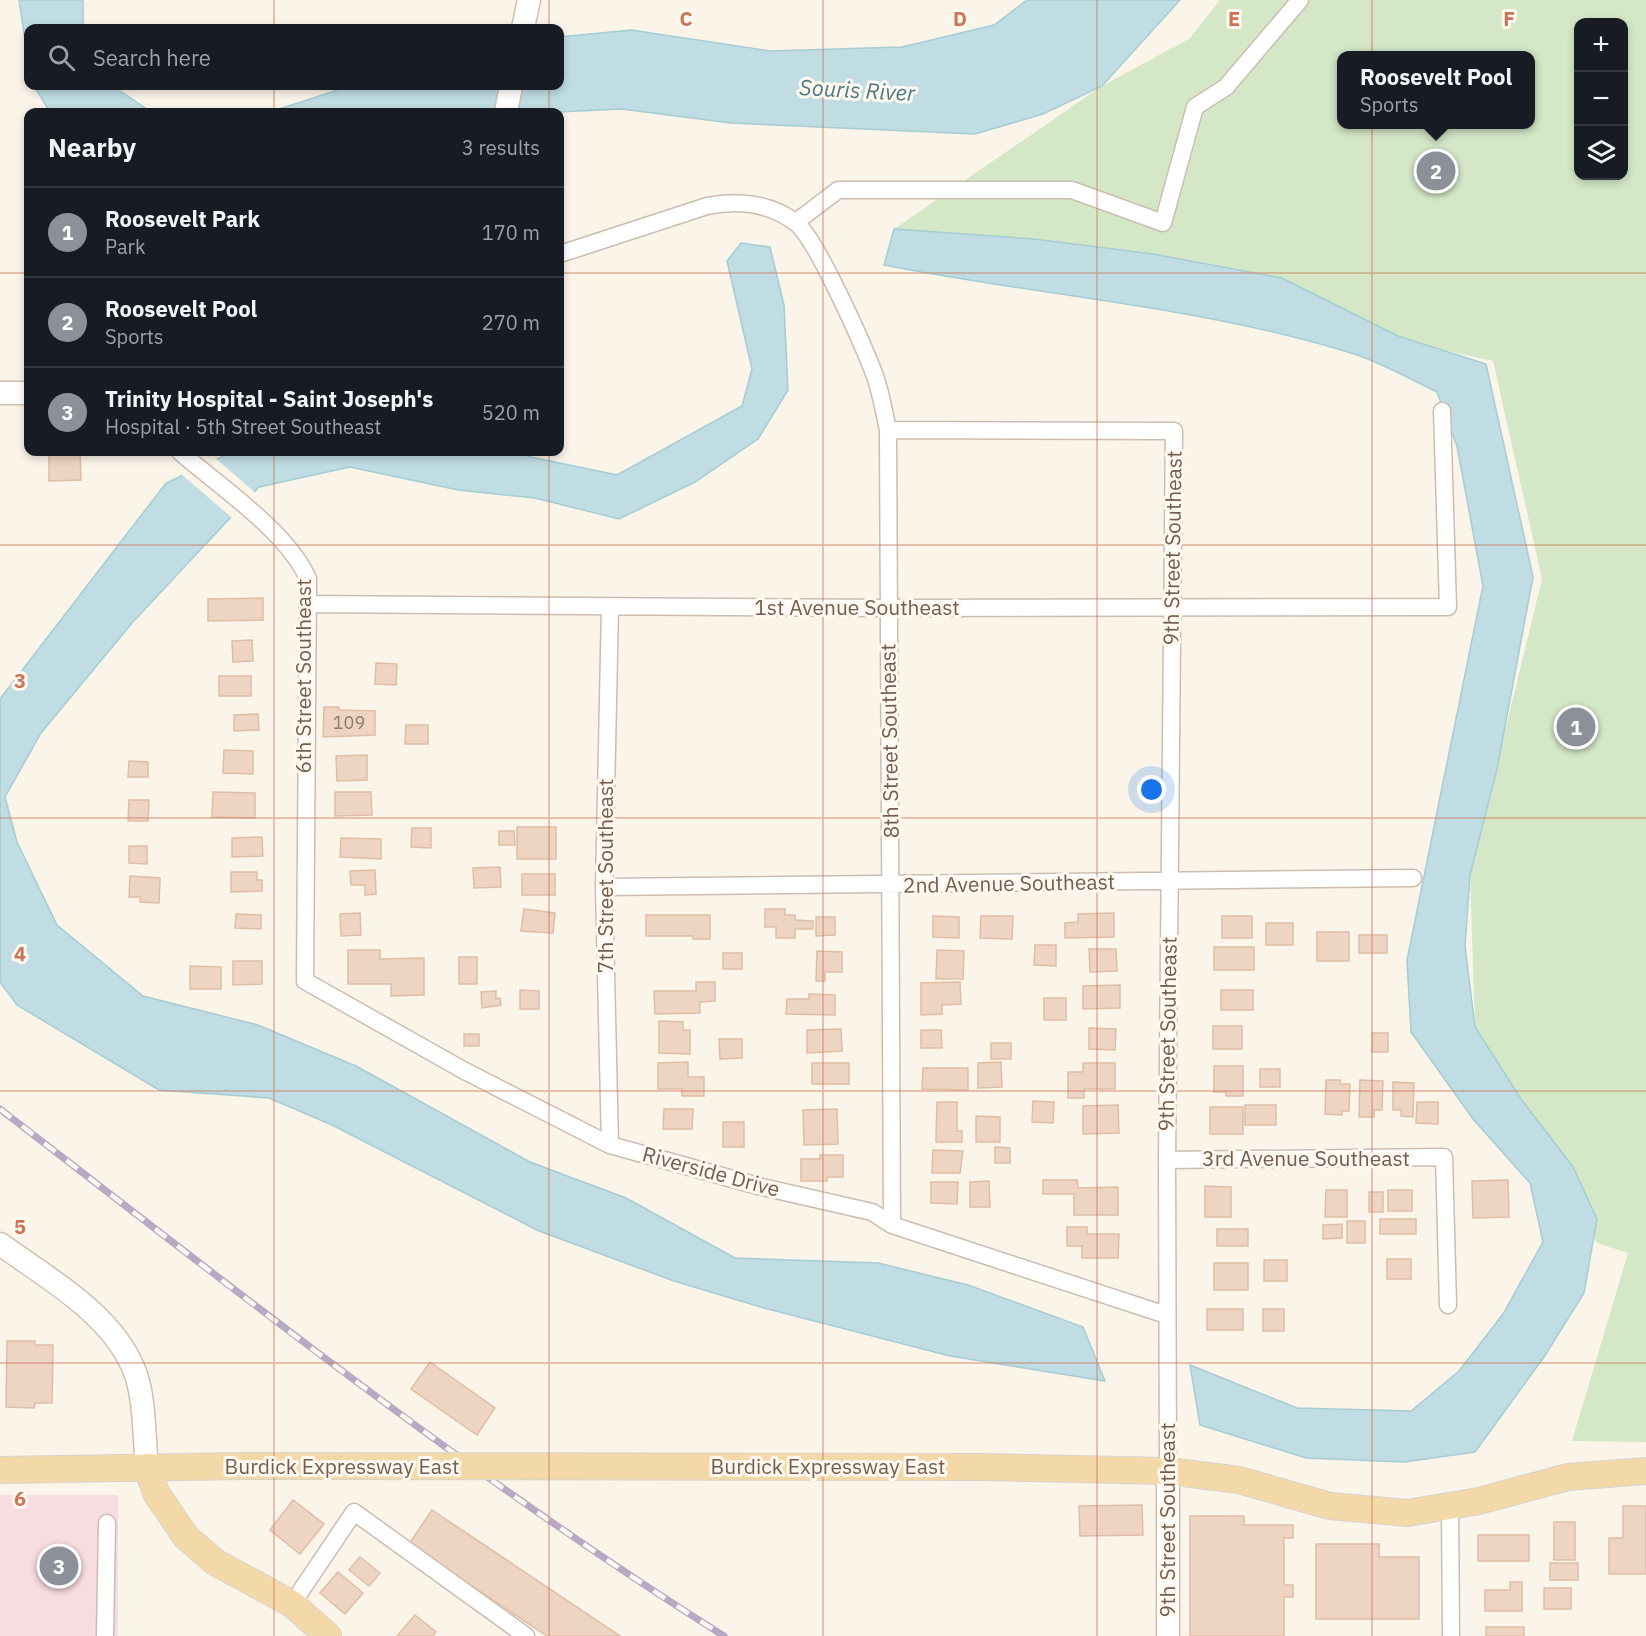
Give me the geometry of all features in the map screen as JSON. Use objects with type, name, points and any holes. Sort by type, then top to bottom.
[{"type":"main road","name":"Burdick Expressway East","points":[[0,1470],[244,1466],[980,1467],[1168,1471],[1239,1480],[1350,1509],[1407,1513],[1450,1506],[1568,1477],[1646,1471]]},
{"type":"main road","points":[[147,1467],[151,1484],[160,1502],[186,1537],[215,1562],[292,1604],[328,1636]]},
{"type":"street","points":[[564,253],[724,202],[745,203],[768,208],[796,222],[838,190],[1071,190],[1163,223],[1195,107],[1226,87],[1279,23],[1291,14],[1300,0]]},
{"type":"street","points":[[507,108],[510,90]]},
{"type":"street","name":"8th Street Southeast","points":[[796,222],[822,261],[875,376],[888,430],[892,1225]]},
{"type":"street","points":[[0,393],[24,393]]},
{"type":"street","name":"1st Avenue Southeast","points":[[307,604],[888,608],[1448,607],[1442,411]]},
{"type":"street","name":"9th Street Southeast","points":[[888,430],[1174,431],[1166,1315],[1168,1636]]},
{"type":"street","name":"6th Street Southeast","points":[[185,456],[267,526],[300,559],[308,579],[303,954]]},
{"type":"street","name":"7th Street Southeast","points":[[610,607],[604,887],[610,1145]]},
{"type":"street","name":"2nd Avenue Southeast","points":[[604,887],[1413,878]]},
{"type":"street","name":"Riverside Drive","points":[[303,954],[305,981],[463,1070],[610,1145],[758,1186],[872,1212],[892,1225],[1166,1315]]},
{"type":"street","name":"3rd Avenue Southeast","points":[[1167,1160],[1444,1158],[1448,1305]]},
{"type":"street","points":[[0,1244],[94,1314],[128,1356],[136,1373],[139,1389],[147,1467]]},
{"type":"street","points":[[1450,1506],[1451,1636]]},
{"type":"street","points":[[292,1604],[354,1512],[526,1636]]},
{"type":"street","points":[[105,1636],[107,1523]]},
{"type":"shaded area","points":[[0,1495],[118,1495],[118,1636],[0,1636]]},
{"type":"green space","points":[[1220,0],[1646,0],[1646,1442],[1572,1441],[1628,1253],[1597,1243],[1475,1027],[1470,875],[1542,579],[1493,361],[894,229],[1102,86],[1189,39]]},
{"type":"water","points":[[19,0],[83,0],[83,24],[24,24],[24,33]]},
{"type":"water","name":"Souris River","points":[[1027,0],[1180,0],[1102,86],[1043,114],[975,134],[731,123],[621,109],[564,112],[564,108],[282,108],[338,90],[564,90],[564,37],[631,30],[770,51],[902,47],[994,25]]},
{"type":"water","points":[[36,90],[119,90],[145,108],[48,108]]},
{"type":"water","points":[[894,229],[1034,239],[1153,254],[1282,278],[1398,336],[1486,364],[1533,577],[1497,769],[1470,875],[1465,946],[1475,1027],[1521,1099],[1573,1167],[1597,1219],[1584,1293],[1544,1357],[1475,1452],[1404,1462],[1306,1458],[1200,1425],[1190,1365],[1297,1408],[1411,1411],[1459,1371],[1503,1314],[1543,1242],[1530,1183],[1473,1119],[1411,1032],[1407,960],[1483,586],[1457,446],[1437,392],[1354,354],[1238,324],[884,265]]},
{"type":"water","points":[[741,243],[770,247],[784,305],[788,390],[758,439],[695,482],[619,519],[535,498],[458,490],[350,467],[259,487],[132,623],[41,733],[5,797],[17,842],[57,925],[143,996],[258,1025],[356,1066],[530,1162],[626,1198],[735,1258],[878,1263],[968,1285],[1083,1327],[1105,1381],[950,1356],[764,1308],[674,1281],[539,1231],[332,1125],[269,1098],[159,1090],[17,1005],[0,982],[0,699],[166,483],[223,456],[528,456],[617,475],[742,406],[752,369],[727,261]]},
{"type":"pier","points":[[214,457],[257,494],[232,518],[180,473]]},
{"type":"building","points":[[49,456],[80,456],[81,480],[49,481]]},
{"type":"building","points":[[263,598],[263,620],[208,621],[208,599]]},
{"type":"building","points":[[252,640],[253,661],[233,662],[232,641]]},
{"type":"building","points":[[376,663],[397,664],[396,685],[375,684]]},
{"type":"building","points":[[219,676],[251,676],[251,696],[219,696]]},
{"type":"building","points":[[324,707],[339,707],[339,710],[375,711],[375,735],[323,737]]},
{"type":"building","points":[[258,714],[259,730],[234,731],[234,715]]},
{"type":"building","points":[[406,725],[428,725],[428,744],[405,744]]},
{"type":"building","points":[[224,750],[253,751],[253,774],[223,773]]},
{"type":"building","points":[[367,755],[367,780],[337,781],[336,756]]},
{"type":"building","points":[[129,761],[148,762],[148,777],[128,777]]},
{"type":"building","points":[[213,792],[255,793],[255,818],[212,817]]},
{"type":"building","points":[[335,792],[371,792],[372,815],[335,816]]},
{"type":"building","points":[[129,800],[149,800],[148,821],[128,821]]},
{"type":"building","points":[[517,827],[556,827],[556,859],[517,859]]},
{"type":"building","points":[[412,828],[431,828],[431,848],[411,847]]},
{"type":"building","points":[[499,831],[514,831],[515,845],[499,845]]},
{"type":"building","points":[[262,837],[263,856],[232,857],[232,838]]},
{"type":"building","points":[[341,838],[381,839],[381,859],[340,857]]},
{"type":"building","points":[[129,846],[147,846],[147,864],[129,863]]},
{"type":"building","points":[[500,867],[501,887],[474,888],[473,868]]},
{"type":"building","points":[[375,870],[376,894],[365,895],[365,885],[351,885],[350,871]]},
{"type":"building","points":[[231,872],[257,872],[257,880],[262,880],[262,891],[231,892]]},
{"type":"building","points":[[522,874],[555,874],[555,895],[522,895]]},
{"type":"building","points":[[130,876],[160,878],[159,903],[140,902],[140,897],[129,897]]},
{"type":"building","points":[[524,909],[555,913],[553,933],[521,931]]},
{"type":"building","points":[[765,909],[785,909],[785,915],[795,915],[795,920],[813,921],[813,929],[795,929],[795,938],[776,938],[776,927],[765,927]]},
{"type":"building","points":[[360,913],[361,935],[341,936],[340,914]]},
{"type":"building","points":[[1114,913],[1114,937],[1065,938],[1065,923],[1078,922],[1078,914]]},
{"type":"building","points":[[236,914],[261,915],[261,929],[235,928]]},
{"type":"building","points":[[646,915],[710,915],[710,939],[693,939],[693,936],[646,936]]},
{"type":"building","points":[[933,916],[959,917],[959,938],[933,937]]},
{"type":"building","points":[[981,916],[1013,916],[1012,939],[980,938]]},
{"type":"building","points":[[1222,916],[1252,916],[1252,938],[1222,938]]},
{"type":"building","points":[[816,917],[835,917],[835,935],[816,936]]},
{"type":"building","points":[[1266,923],[1293,923],[1293,945],[1266,945]]},
{"type":"building","points":[[1317,932],[1349,932],[1349,961],[1317,961]]},
{"type":"building","points":[[1359,935],[1387,935],[1387,953],[1359,953]]},
{"type":"building","points":[[1035,945],[1056,945],[1056,966],[1034,965]]},
{"type":"building","points":[[1214,947],[1254,947],[1254,970],[1214,970]]},
{"type":"building","points":[[1089,949],[1116,949],[1117,971],[1090,972]]},
{"type":"building","points":[[348,950],[380,950],[380,959],[424,958],[424,995],[391,996],[391,984],[348,984]]},
{"type":"building","points":[[937,950],[964,951],[963,979],[936,979]]},
{"type":"building","points":[[817,951],[842,952],[842,972],[825,972],[825,981],[816,981]]},
{"type":"building","points":[[723,953],[742,953],[742,969],[723,969]]},
{"type":"building","points":[[459,957],[477,957],[477,984],[459,984]]},
{"type":"building","points":[[233,961],[262,961],[262,984],[233,985]]},
{"type":"building","points":[[190,966],[221,967],[221,989],[190,989]]},
{"type":"building","points":[[696,982],[715,982],[715,1001],[700,1002],[700,1013],[655,1014],[654,991],[696,991]]},
{"type":"building","points":[[960,982],[961,1004],[942,1005],[942,1014],[921,1015],[921,983]]},
{"type":"building","points":[[1120,985],[1120,1008],[1083,1009],[1083,986]]},
{"type":"building","points":[[520,990],[539,991],[539,1009],[520,1009]]},
{"type":"building","points":[[1221,990],[1253,990],[1253,1010],[1221,1010]]},
{"type":"building","points":[[496,991],[496,999],[500,998],[501,1005],[482,1008],[481,992]]},
{"type":"building","points":[[809,994],[835,995],[835,1015],[786,1014],[787,999],[809,999]]},
{"type":"building","points":[[1044,998],[1066,998],[1066,1020],[1044,1020]]},
{"type":"building","points":[[659,1021],[683,1022],[683,1030],[690,1030],[690,1054],[659,1053]]},
{"type":"building","points":[[1213,1026],[1242,1026],[1242,1049],[1213,1049]]},
{"type":"building","points":[[1089,1028],[1116,1029],[1115,1050],[1089,1049]]},
{"type":"building","points":[[841,1029],[842,1051],[807,1053],[807,1030]]},
{"type":"building","points":[[921,1030],[941,1030],[942,1048],[921,1048]]},
{"type":"building","points":[[1372,1033],[1388,1033],[1388,1052],[1372,1052]]},
{"type":"building","points":[[464,1034],[479,1034],[479,1046],[464,1046]]},
{"type":"building","points":[[719,1039],[742,1039],[742,1058],[720,1059]]},
{"type":"building","points":[[991,1043],[1011,1043],[1011,1059],[991,1059]]},
{"type":"building","points":[[688,1062],[688,1077],[704,1077],[704,1096],[682,1096],[682,1089],[658,1089],[658,1063]]},
{"type":"building","points":[[1001,1062],[1002,1087],[978,1088],[978,1063]]},
{"type":"building","points":[[812,1063],[849,1063],[849,1084],[812,1084]]},
{"type":"building","points":[[1083,1063],[1115,1063],[1115,1089],[1084,1089],[1084,1098],[1068,1098],[1068,1072],[1083,1072]]},
{"type":"building","points":[[1214,1066],[1243,1066],[1243,1096],[1226,1096],[1226,1092],[1214,1092]]},
{"type":"building","points":[[923,1068],[968,1068],[968,1090],[922,1089]]},
{"type":"building","points":[[1260,1069],[1280,1069],[1280,1087],[1260,1087]]},
{"type":"building","points":[[1326,1080],[1340,1080],[1340,1084],[1350,1084],[1349,1111],[1342,1111],[1342,1115],[1325,1114]]},
{"type":"building","points":[[1360,1080],[1383,1081],[1382,1110],[1374,1110],[1374,1117],[1359,1117]]},
{"type":"building","points":[[1393,1082],[1414,1083],[1413,1117],[1401,1116],[1401,1110],[1393,1110]]},
{"type":"building","points":[[1033,1101],[1054,1102],[1053,1123],[1032,1122]]},
{"type":"building","points":[[937,1102],[957,1102],[957,1131],[962,1131],[962,1142],[936,1142]]},
{"type":"building","points":[[1417,1102],[1438,1102],[1438,1124],[1416,1123]]},
{"type":"building","points":[[1118,1105],[1119,1133],[1083,1134],[1083,1106]]},
{"type":"building","points":[[1245,1105],[1276,1105],[1276,1125],[1245,1125]]},
{"type":"building","points":[[1210,1107],[1243,1107],[1243,1134],[1210,1134]]},
{"type":"building","points":[[664,1109],[693,1109],[692,1129],[663,1129]]},
{"type":"building","points":[[837,1109],[838,1144],[804,1145],[803,1110]]},
{"type":"building","points":[[976,1116],[1000,1117],[1000,1142],[976,1142]]},
{"type":"building","points":[[723,1122],[744,1122],[744,1147],[723,1147]]},
{"type":"building","points":[[995,1147],[1010,1148],[1010,1163],[995,1163]]},
{"type":"building","points":[[933,1150],[963,1151],[960,1173],[932,1173]]},
{"type":"building","points":[[820,1155],[843,1155],[843,1177],[827,1177],[827,1181],[801,1181],[801,1159],[820,1159]]},
{"type":"building","points":[[1043,1180],[1077,1180],[1078,1188],[1118,1187],[1118,1215],[1074,1215],[1074,1194],[1043,1194]]},
{"type":"building","points":[[1508,1180],[1509,1217],[1473,1218],[1472,1181]]},
{"type":"building","points":[[989,1181],[990,1207],[970,1207],[970,1182]]},
{"type":"building","points":[[931,1182],[958,1182],[957,1204],[931,1203]]},
{"type":"building","points":[[1205,1186],[1231,1187],[1231,1217],[1205,1217]]},
{"type":"building","points":[[1326,1190],[1347,1190],[1347,1217],[1325,1217]]},
{"type":"building","points":[[1388,1190],[1412,1190],[1412,1211],[1388,1211]]},
{"type":"building","points":[[1369,1192],[1383,1192],[1383,1212],[1369,1212]]},
{"type":"building","points":[[1380,1219],[1416,1219],[1416,1234],[1380,1234]]},
{"type":"building","points":[[1347,1221],[1365,1221],[1365,1243],[1347,1243]]},
{"type":"building","points":[[1342,1224],[1342,1238],[1323,1239],[1323,1225]]},
{"type":"building","points":[[1067,1227],[1087,1227],[1087,1234],[1119,1234],[1118,1258],[1082,1258],[1082,1246],[1067,1246]]},
{"type":"building","points":[[1217,1229],[1248,1229],[1248,1246],[1217,1246]]},
{"type":"building","points":[[1387,1259],[1411,1259],[1411,1279],[1387,1279]]},
{"type":"building","points":[[1264,1260],[1287,1260],[1287,1281],[1264,1281]]},
{"type":"building","points":[[1214,1263],[1248,1263],[1248,1290],[1214,1290]]},
{"type":"building","points":[[1207,1309],[1243,1309],[1243,1330],[1207,1330]]},
{"type":"building","points":[[1263,1309],[1284,1309],[1284,1331],[1263,1331]]},
{"type":"building","points":[[7,1341],[35,1341],[35,1345],[53,1345],[52,1403],[35,1403],[34,1408],[6,1407]]},
{"type":"building","points":[[430,1362],[495,1408],[477,1435],[411,1389]]},
{"type":"building","points":[[293,1500],[324,1524],[300,1554],[270,1530]]},
{"type":"building","points":[[1142,1505],[1143,1535],[1080,1536],[1079,1506]]},
{"type":"building","points":[[1623,1506],[1646,1506],[1646,1574],[1609,1574],[1609,1538],[1623,1538]]},
{"type":"building","points":[[432,1510],[620,1636],[547,1636],[409,1544]]},
{"type":"building","points":[[1190,1516],[1244,1516],[1244,1525],[1293,1525],[1293,1538],[1284,1538],[1284,1585],[1293,1585],[1293,1597],[1284,1597],[1284,1636],[1190,1636]]},
{"type":"building","points":[[1554,1522],[1575,1522],[1575,1560],[1554,1560]]},
{"type":"building","points":[[1478,1535],[1529,1535],[1529,1561],[1478,1561]]},
{"type":"building","points":[[1316,1544],[1379,1544],[1379,1557],[1419,1557],[1419,1619],[1316,1619]]},
{"type":"building","points":[[360,1557],[380,1573],[369,1586],[349,1570]]},
{"type":"building","points":[[1550,1563],[1578,1563],[1578,1580],[1550,1580]]},
{"type":"building","points":[[338,1572],[363,1593],[345,1614],[320,1593]]},
{"type":"building","points":[[1510,1582],[1522,1582],[1522,1611],[1485,1611],[1485,1590],[1510,1590]]},
{"type":"building","points":[[1544,1588],[1571,1588],[1571,1609],[1544,1609]]},
{"type":"building","points":[[415,1615],[436,1632],[433,1636],[397,1636]]},
{"type":"building","points":[[1486,1627],[1524,1627],[1524,1636],[1486,1636]]},
{"type":"railway","points":[[0,1109],[266,1314],[446,1447],[537,1512],[724,1636]]},
{"type":"place","name":"Roosevelt Pool","points":[[1436,171]]},
{"type":"place","name":"Roosevelt Park","points":[[1576,727]]},
{"type":"place","name":"Trinity Hospital - Saint Joseph's","points":[[59,1566]]}]
